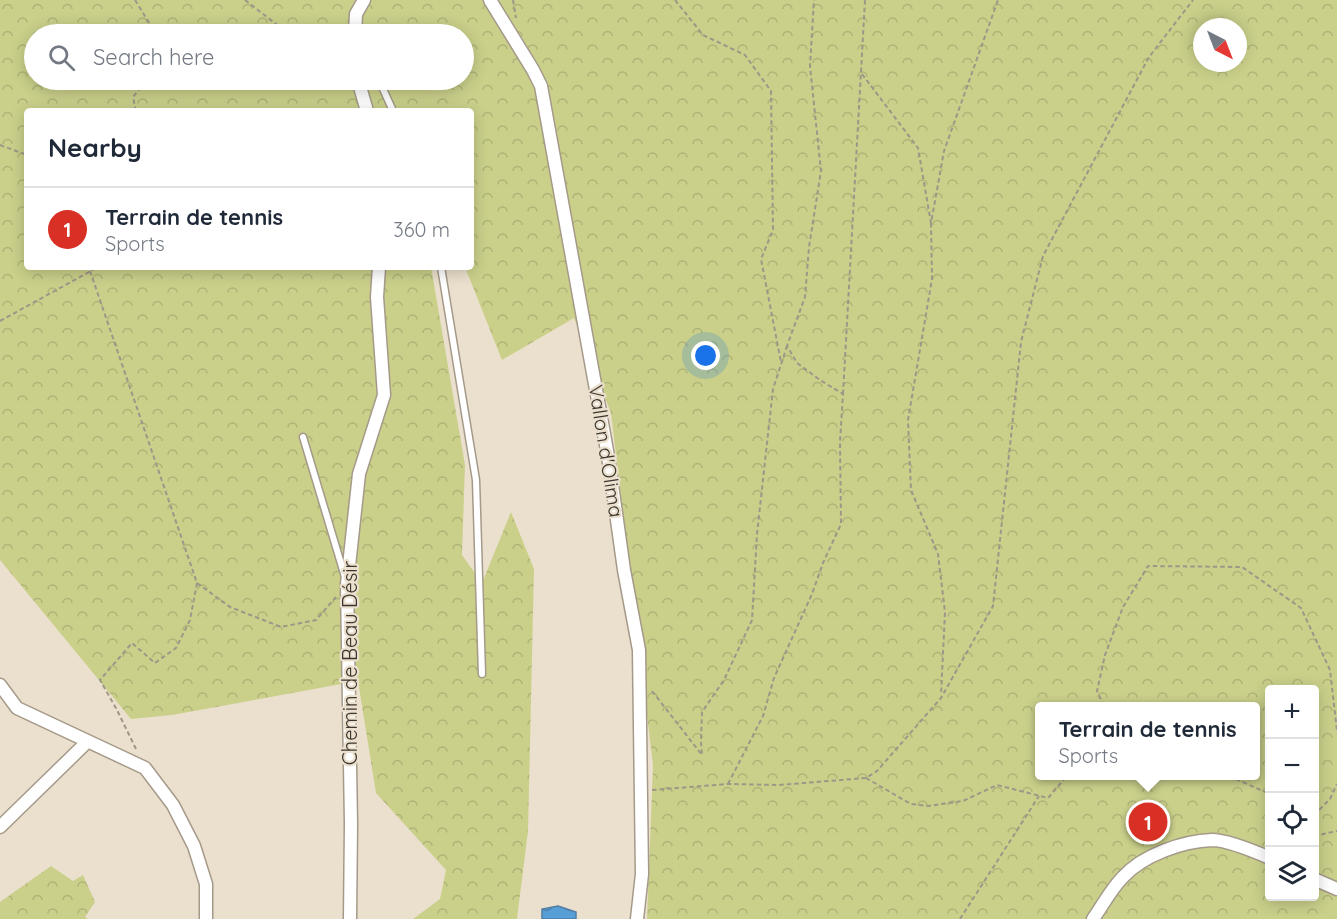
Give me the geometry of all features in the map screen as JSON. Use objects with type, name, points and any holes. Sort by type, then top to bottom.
[{"type":"street","points":[[356,24],[356,14],[363,0]]},
{"type":"street","name":"Vallon d'Olima","points":[[490,0],[541,86],[608,456],[624,570],[639,650],[642,874],[637,919]]},
{"type":"street","points":[[361,90],[366,108]]},
{"type":"street","name":"Chemin de Beau Désir","points":[[350,919],[351,824],[347,584],[358,474],[384,395],[377,297],[379,270]]},
{"type":"street","points":[[0,685],[17,708],[145,768],[173,805],[194,846],[206,884],[206,919]]},
{"type":"street","points":[[0,827],[87,742]]},
{"type":"street","points":[[1094,919],[1123,876],[1149,857],[1173,847],[1214,840],[1265,856]]},
{"type":"street","points":[[1319,881],[1337,889]]},
{"type":"lane","points":[[384,90],[392,108]]},
{"type":"lane","points":[[441,270],[476,480],[482,674]]},
{"type":"lane","points":[[303,436],[347,584]]},
{"type":"path","points":[[135,0],[150,24]]},
{"type":"path","points":[[245,0],[276,24]]},
{"type":"path","points":[[675,0],[703,35],[745,56],[771,91],[773,230],[761,259],[781,362]]},
{"type":"path","points":[[639,675],[702,755],[700,742],[702,712],[724,680],[752,620],[757,534],[771,400],[781,362],[805,297],[809,247],[821,171],[810,66],[814,0]]},
{"type":"path","points":[[728,784],[763,716],[774,678],[841,524],[840,442],[865,0]]},
{"type":"path","points":[[931,223],[944,151],[998,0]]},
{"type":"path","points":[[640,790],[728,784],[779,785],[866,778],[877,771],[940,698],[993,606],[1021,342],[1043,256],[1149,57],[1193,0]]},
{"type":"path","points":[[862,74],[918,148],[931,223],[932,279],[908,420],[911,490],[938,554],[945,612],[940,698]]},
{"type":"path","points":[[135,108],[133,97],[139,90]]},
{"type":"path","points":[[0,145],[24,154]]},
{"type":"path","points":[[0,321],[90,271],[197,583],[190,620],[176,648],[155,663],[132,643],[100,680],[136,749]]},
{"type":"path","points":[[787,346],[797,363],[843,394]]},
{"type":"path","points":[[1102,702],[1097,691],[1105,656],[1123,607],[1148,566],[1242,567],[1301,608],[1330,670],[1337,730]]},
{"type":"path","points":[[197,583],[230,607],[281,627],[316,620],[347,584]]},
{"type":"path","points":[[866,778],[911,804],[928,806],[963,801],[997,785],[1048,798],[1064,780]]},
{"type":"path","points":[[1237,780],[1267,793]]},
{"type":"path","points":[[1319,810],[1330,799],[1337,784]]},
{"type":"path","points":[[960,919],[1039,796]]},
{"type":"path","points":[[1319,835],[1337,831]]},
{"type":"green space","points":[[0,0],[1337,0],[1337,919],[647,919],[653,765],[611,413],[574,318],[502,360],[466,270],[474,270],[474,108],[24,108],[24,270],[432,270],[465,465],[462,555],[482,583],[511,512],[534,569],[528,831],[517,919],[413,919],[440,899],[446,870],[376,793],[358,681],[172,715],[131,719],[0,560]]},
{"type":"green space","points":[[1168,811],[1169,827],[1128,832],[1126,816]]},
{"type":"green space","points":[[51,866],[73,881],[83,875],[95,902],[85,917],[88,919],[0,919],[0,902]]},
{"type":"water","points":[[558,906],[576,912],[576,919],[542,919],[542,909]]},
{"type":"place","name":"Terrain de tennis","points":[[1148,822]]}]
